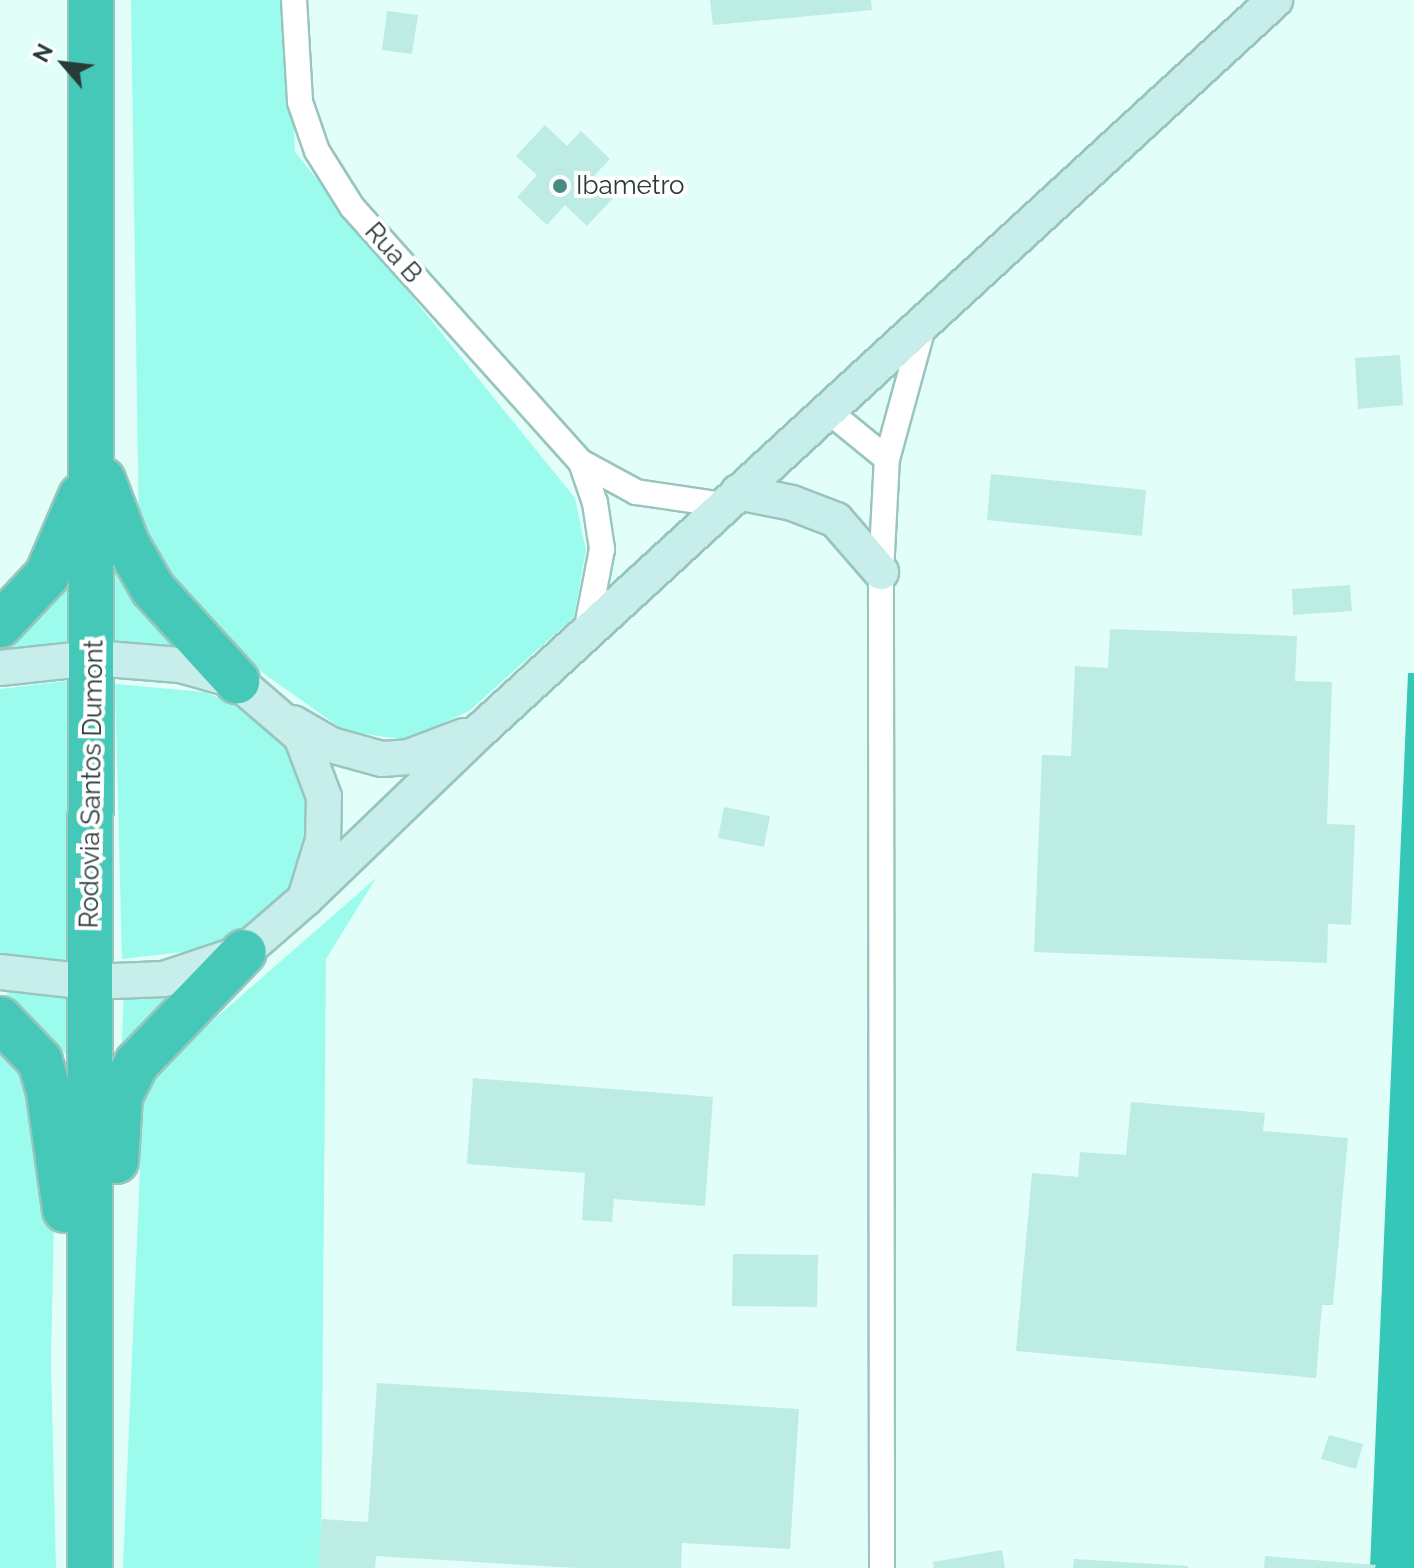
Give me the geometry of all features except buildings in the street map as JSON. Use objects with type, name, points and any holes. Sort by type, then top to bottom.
[{"type":"highway","name":"Rodovia Santos Dumont","points":[[90,1568],[89,982],[94,658],[91,0]]},
{"type":"highway","points":[[0,625],[59,555],[91,450]]},
{"type":"highway","points":[[91,450],[137,565],[237,681]]},
{"type":"highway","points":[[89,1501],[114,1394],[120,1096],[157,1038],[244,952]]},
{"type":"highway","points":[[0,1019],[40,1061],[49,1093],[64,1187],[74,1394],[89,1501]]},
{"type":"street","name":"Rua B","points":[[294,0],[300,102],[331,178],[581,462]]},
{"type":"street","points":[[0,972],[89,982],[164,979],[244,952],[305,899],[483,728],[926,317],[1275,0]]},
{"type":"street","points":[[882,1568],[881,572],[887,459],[926,317]]},
{"type":"street","points":[[827,410],[887,459]]},
{"type":"street","points":[[581,462],[636,492],[792,503],[836,520],[881,572]]},
{"type":"street","points":[[581,462],[595,503],[602,549],[586,632]]},
{"type":"street","points":[[0,668],[94,658],[180,665],[237,681],[301,736],[324,797],[323,840],[305,899]]},
{"type":"street","points":[[280,716],[331,745],[382,759],[427,751],[483,728]]},
{"type":"green space","points":[[131,0],[288,0],[295,152],[575,498],[586,550],[574,617],[469,711],[406,740],[345,731],[245,660],[139,541]]},
{"type":"green space","points":[[111,563],[135,600],[189,661],[112,649]]},
{"type":"green space","points":[[68,578],[72,652],[0,652],[27,628]]},
{"type":"green space","points":[[1408,673],[1414,673],[1414,1568],[1370,1568]]},
{"type":"green space","points":[[73,680],[78,962],[12,958],[0,955],[0,689]]},
{"type":"green space","points":[[115,684],[204,692],[257,713],[298,753],[313,802],[305,867],[290,895],[235,946],[122,959]]},
{"type":"green space","points":[[376,878],[326,959],[321,1568],[123,1568],[143,1099],[163,1064]]},
{"type":"green space","points":[[4,987],[73,996],[74,1062],[8,997]]},
{"type":"green space","points":[[192,989],[121,1064],[124,993]]},
{"type":"green space","points":[[0,1043],[27,1070],[55,1176],[51,1361],[56,1568],[0,1568]]},
{"type":"place","name":"Ibametro","points":[[560,186]]}]
